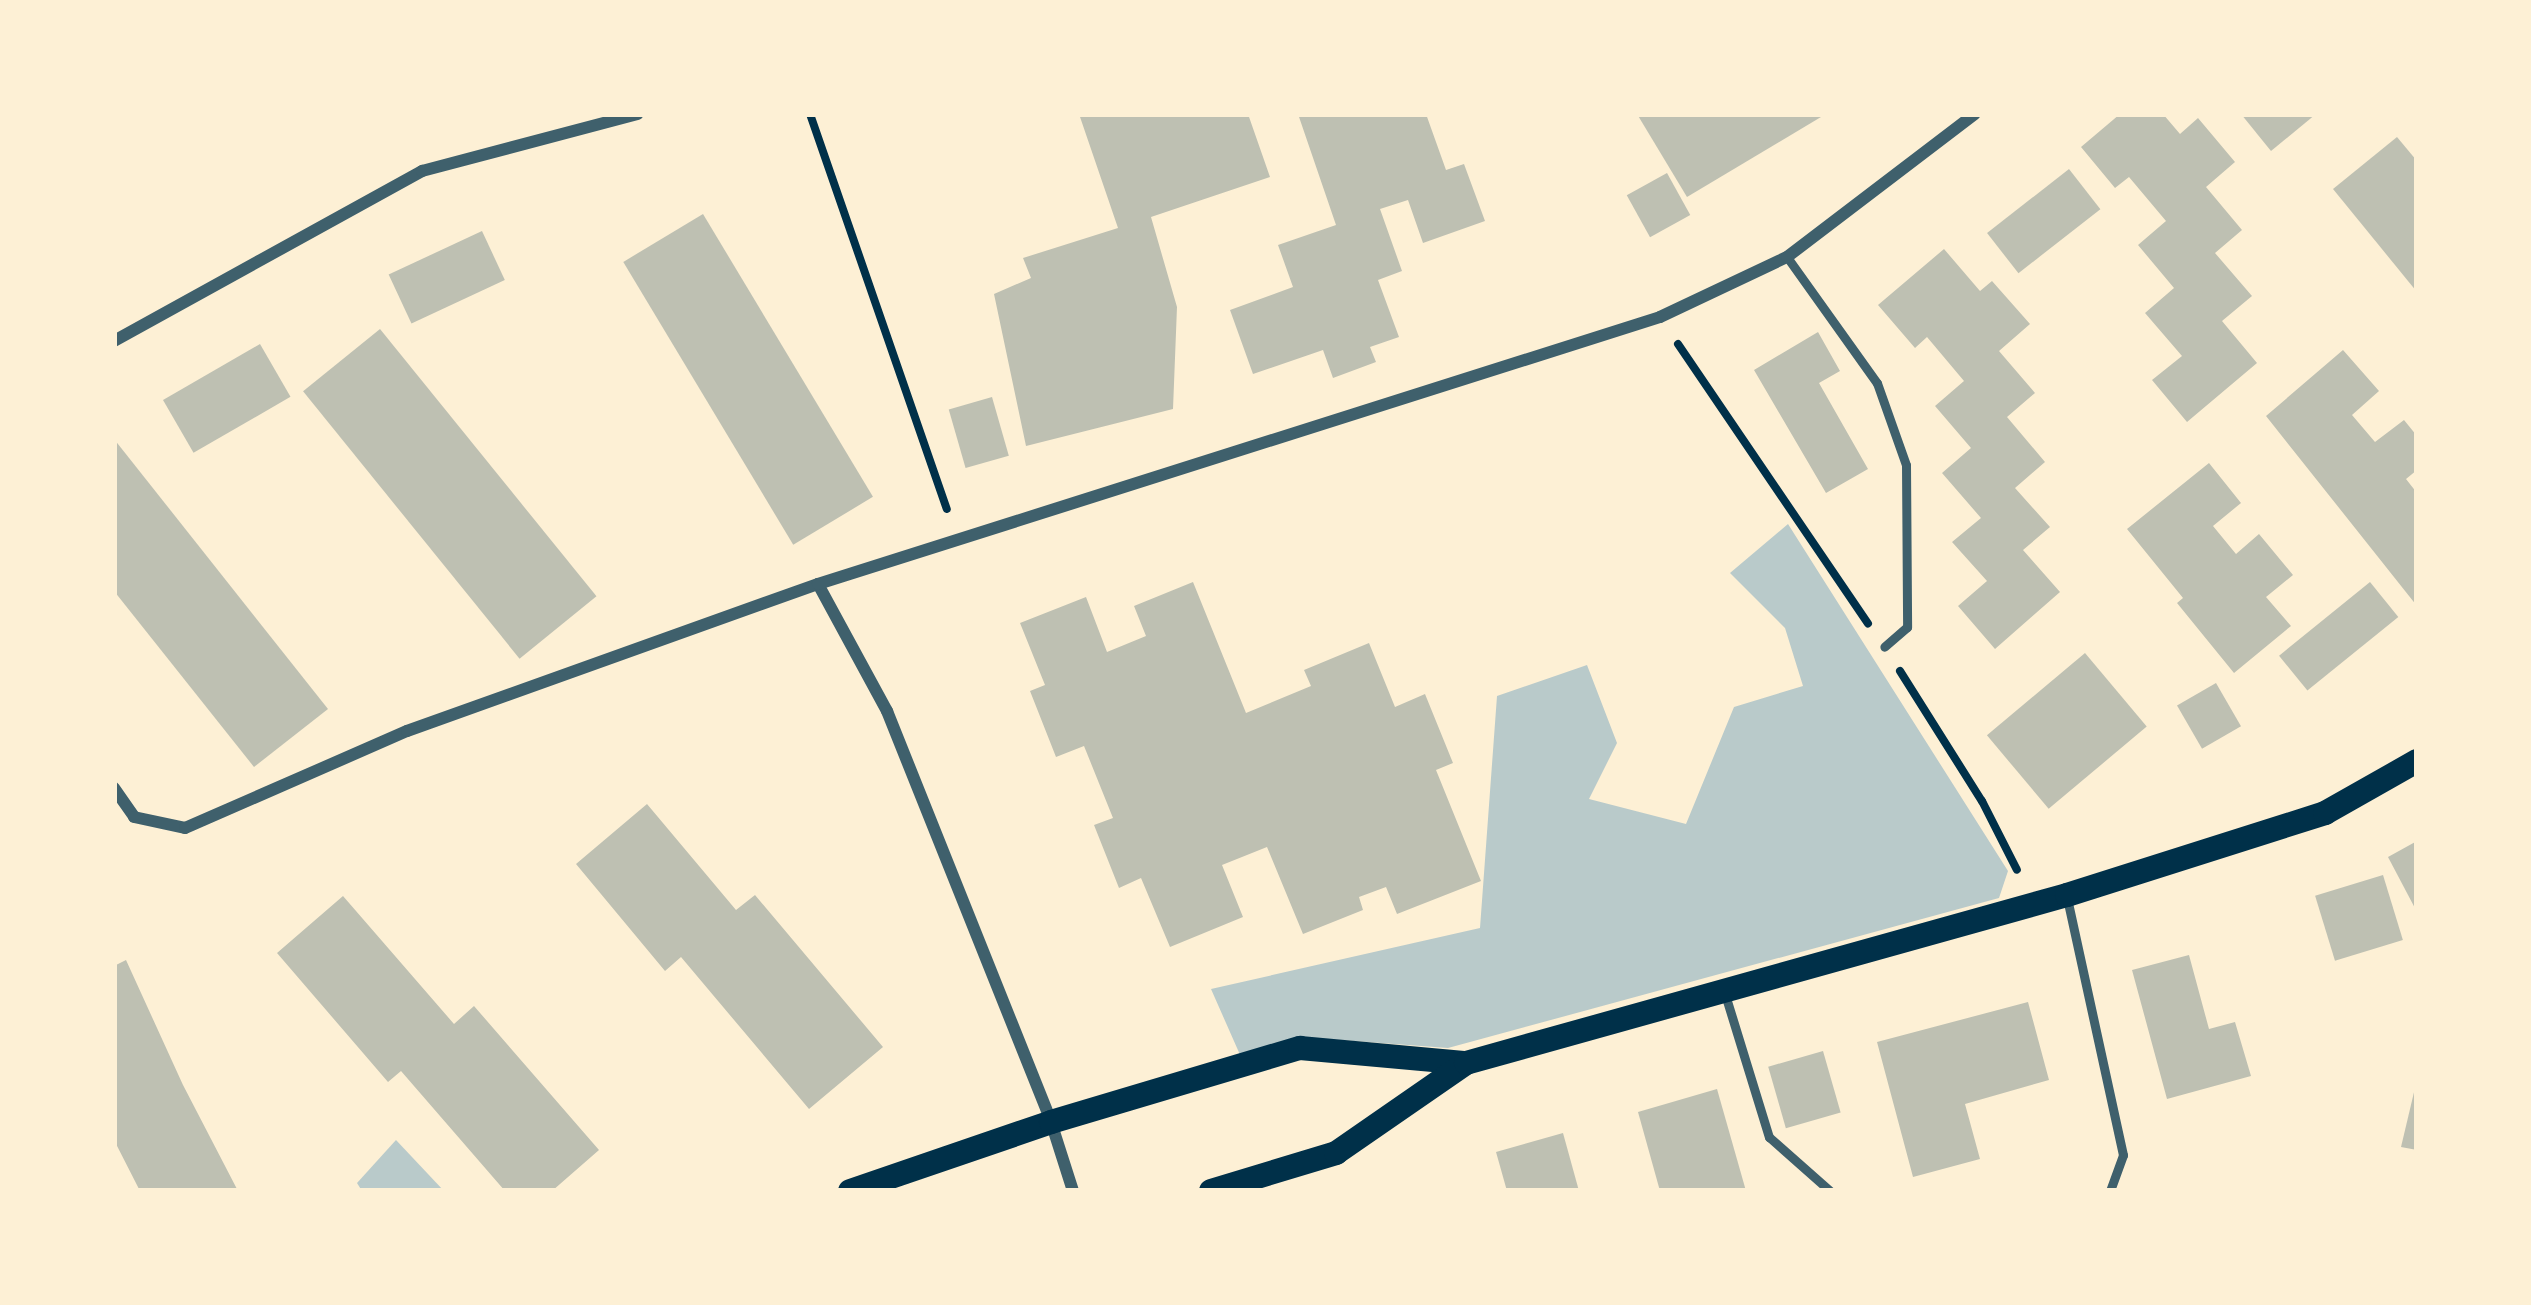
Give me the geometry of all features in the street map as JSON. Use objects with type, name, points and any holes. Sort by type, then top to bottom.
[{"type":"main road","points":[[1211,1191],[1336,1154],[1466,1063],[2067,895],[2325,813],[2417,761]]},
{"type":"main road","points":[[850,1191],[1052,1122],[1300,1048],[1466,1063]]},
{"type":"street","points":[[114,341],[422,171],[638,114]]},
{"type":"street","points":[[114,788],[134,817],[185,828],[407,731],[818,584],[1660,317],[1787,256],[1975,114]]},
{"type":"street","points":[[818,584],[886,711],[1052,1122],[1072,1191]]},
{"type":"lane","points":[[1787,256],[1877,383],[1906,465],[1907,627],[1884,647]]},
{"type":"lane","points":[[2067,895],[2123,1155],[2110,1191]]},
{"type":"lane","points":[[1724,989],[1769,1137],[1830,1191]]},
{"type":"path","points":[[810,114],[958,539]]},
{"type":"path","points":[[1660,317],[1884,647],[1982,801],[2034,903]]},
{"type":"shaded area","points":[[1788,524],[2008,871],[1999,898],[1448,1048],[1327,1039],[1241,1057],[1211,989],[1480,928],[1497,696],[1587,665],[1617,743],[1589,799],[1686,824],[1734,707],[1803,686],[1785,628],[1730,573]]},
{"type":"shaded area","points":[[396,1140],[444,1191],[362,1191],[357,1183]]},
{"type":"building","points":[[1079,114],[1248,114],[1270,177],[1151,217],[1177,307],[1173,409],[1026,446],[994,294],[1031,278],[1023,258],[1118,228]]},
{"type":"building","points":[[1298,114],[1426,114],[1446,170],[1464,164],[1485,221],[1423,243],[1408,200],[1380,209],[1402,271],[1378,280],[1399,337],[1370,347],[1376,362],[1333,378],[1323,350],[1253,374],[1230,310],[1293,287],[1278,245],[1336,225]]},
{"type":"building","points":[[1637,114],[1826,114],[1687,197]]},
{"type":"building","points":[[2120,114],[2163,114],[2180,134],[2198,118],[2235,162],[2206,187],[2242,230],[2215,253],[2252,296],[2222,321],[2257,363],[2187,422],[2152,380],[2182,356],[2145,313],[2174,288],[2138,245],[2166,221],[2129,177],[2115,188],[2081,147]]},
{"type":"building","points":[[2241,114],[2316,114],[2271,151]]},
{"type":"building","points":[[2397,137],[2417,161],[2417,292],[2333,189]]},
{"type":"building","points":[[2069,169],[2100,209],[2018,273],[1987,233]]},
{"type":"building","points":[[1667,173],[1690,215],[1650,237],[1627,195]]},
{"type":"building","points":[[703,214],[873,497],[793,545],[623,262]]},
{"type":"building","points":[[482,231],[505,280],[411,323],[389,275]]},
{"type":"building","points":[[1944,249],[1980,291],[1992,281],[2030,324],[1999,351],[2035,393],[2007,417],[2045,462],[2015,488],[2050,527],[2023,550],[2060,592],[1995,649],[1958,606],[1987,581],[1952,542],[1981,518],[1942,473],[1971,448],[1935,406],[1964,381],[1927,337],[1915,348],[1878,305]]},
{"type":"building","points":[[380,329],[596,596],[520,659],[303,391]]},
{"type":"building","points":[[1818,332],[1840,371],[1819,383],[1868,469],[1826,493],[1754,370]]},
{"type":"building","points":[[260,344],[290,397],[194,453],[163,400]]},
{"type":"building","points":[[2343,350],[2379,391],[2352,415],[2375,442],[2404,420],[2417,436],[2417,470],[2406,479],[2417,493],[2417,606],[2266,416]]},
{"type":"building","points":[[992,397],[1009,456],[966,468],[949,409]]},
{"type":"building","points":[[114,439],[328,709],[254,767],[114,591]]},
{"type":"building","points":[[2209,463],[2241,503],[2213,526],[2236,554],[2259,534],[2293,575],[2266,597],[2291,626],[2234,673],[2177,603],[2183,598],[2127,529]]},
{"type":"building","points":[[1193,582],[1246,713],[1311,686],[1304,670],[1369,643],[1395,707],[1425,694],[1453,763],[1436,770],[1481,881],[1397,914],[1386,887],[1359,897],[1363,910],[1303,934],[1267,847],[1222,865],[1243,917],[1170,947],[1141,878],[1119,888],[1094,825],[1113,818],[1084,746],[1056,757],[1030,691],[1045,685],[1020,623],[1086,597],[1107,652],[1146,636],[1134,606]]},
{"type":"building","points":[[2370,582],[2398,617],[2307,691],[2279,656]]},
{"type":"building","points":[[2085,653],[2147,727],[2049,809],[1987,735]]},
{"type":"building","points":[[2216,683],[2241,726],[2202,749],[2177,706]]},
{"type":"building","points":[[647,804],[736,910],[755,895],[883,1047],[809,1109],[681,957],[665,971],[576,864]]},
{"type":"building","points":[[2417,841],[2417,912],[2388,857]]},
{"type":"building","points":[[2383,875],[2403,940],[2335,961],[2315,896]]},
{"type":"building","points":[[343,896],[454,1024],[474,1006],[599,1150],[552,1191],[505,1191],[401,1071],[388,1082],[277,953]]},
{"type":"building","points":[[2189,955],[2209,1029],[2235,1022],[2251,1076],[2167,1099],[2132,970]]},
{"type":"building","points":[[126,960],[238,1191],[140,1191],[114,1140],[114,966]]},
{"type":"building","points":[[2028,1002],[2049,1080],[1965,1104],[1980,1159],[1913,1177],[1877,1042]]},
{"type":"building","points":[[1823,1051],[1841,1113],[1786,1128],[1768,1067]]},
{"type":"building","points":[[1717,1089],[1746,1191],[1660,1191],[1638,1112]]},
{"type":"building","points":[[2417,1089],[2417,1150],[2401,1147]]},
{"type":"building","points":[[1563,1133],[1579,1191],[1507,1191],[1496,1152]]}]
